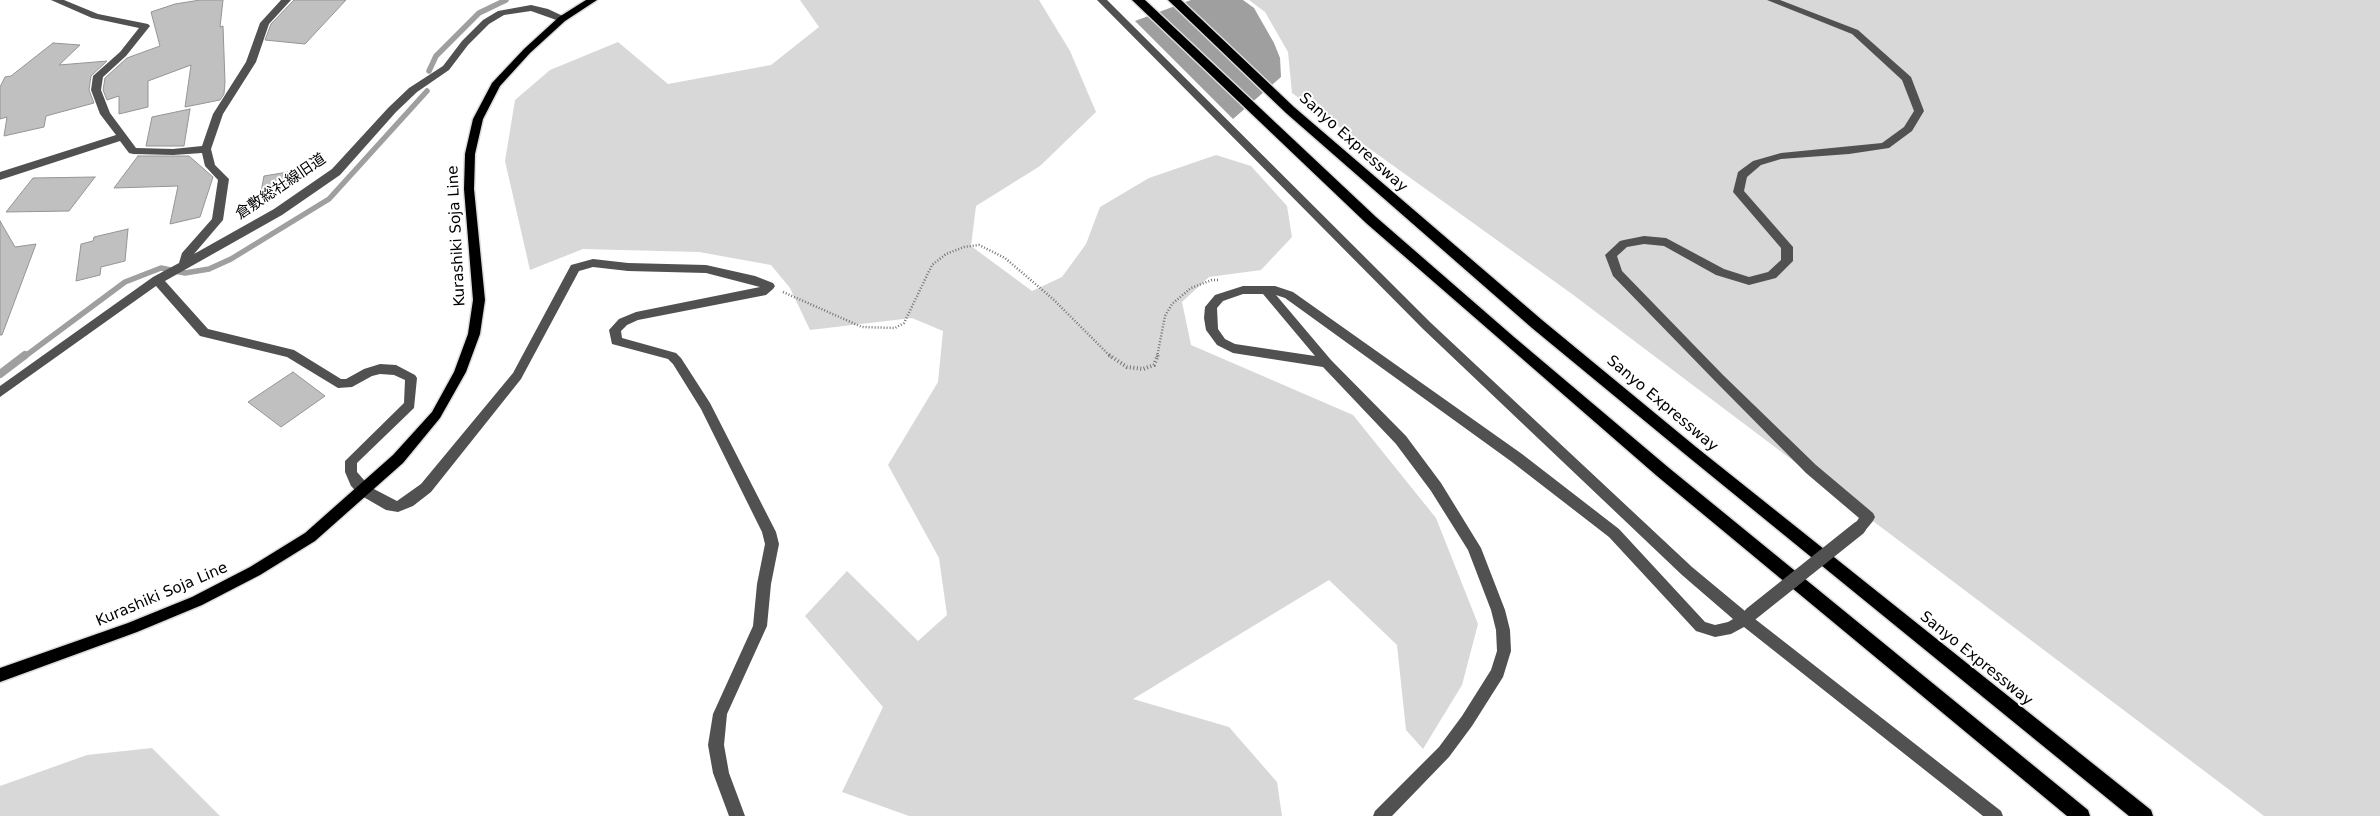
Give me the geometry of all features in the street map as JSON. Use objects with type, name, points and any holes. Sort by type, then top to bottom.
[{"type":"highway","points":[[1138,0],[1371,220],[1655,466],[2081,816]]},
{"type":"highway","name":"Sanyo Expressway","points":[[1174,0],[1290,110],[1500,293],[1676,439],[2144,816]]},
{"type":"main road","name":"Kurashiki Soja Line","points":[[0,675],[132,628],[197,601],[256,571],[310,537],[365,491],[398,460],[436,415],[460,372],[474,334],[479,300],[469,190],[470,154],[478,120],[496,85],[527,51],[562,19],[592,0]]},
{"type":"street","points":[[56,0],[95,16],[145,26],[123,54],[98,76],[96,90],[105,114],[133,151],[173,152],[206,149]]},
{"type":"street","points":[[182,266],[186,256],[217,220],[224,178],[210,166],[206,149],[218,114],[251,62],[265,24],[286,0]]},
{"type":"street","points":[[1102,0],[1427,326],[1688,571],[1995,816]]},
{"type":"street","points":[[1327,363],[1233,348],[1221,342],[1212,330],[1211,306],[1219,298],[1231,292],[1253,289],[1275,290],[1289,295],[1517,458],[1606,528],[1700,627],[1715,631],[1731,628],[1748,617],[1859,528],[1868,517],[1811,469],[1719,378],[1617,273],[1611,255],[1624,244],[1644,240],[1666,242],[1720,272],[1749,281],[1772,275],[1787,261],[1787,247],[1738,192],[1742,174],[1757,163],[1781,156],[1848,152],[1885,146],[1908,129],[1919,111],[1907,79],[1855,32],[1772,0]]},
{"type":"street","name":"倉敷総社線旧道","points":[[0,392],[156,280],[278,212],[336,172],[392,110],[413,90],[446,68],[486,22],[501,13],[531,8],[546,11],[562,19]]},
{"type":"street","points":[[0,176],[121,137]]},
{"type":"street","points":[[156,280],[204,333],[290,353],[338,384],[348,384],[368,372],[380,369],[396,370],[411,378],[410,406],[351,461],[351,472],[356,482],[365,491],[391,506],[398,507],[426,488],[517,376],[574,268],[592,263],[628,267],[706,268],[769,286]]},
{"type":"street","points":[[737,816],[721,773],[716,745],[720,714],[760,626],[764,584],[772,544],[762,518],[706,406],[677,361],[672,356],[616,341],[615,330],[623,322],[636,316],[762,292],[769,286]]},
{"type":"street","points":[[1275,290],[1269,294],[1327,363],[1401,440],[1436,487],[1474,548],[1498,610],[1503,630],[1504,650],[1498,672],[1467,721],[1444,752],[1380,816]]},
{"type":"path","points":[[769,286],[862,327],[895,328],[904,323],[932,265],[946,254],[964,247],[979,245],[1006,258],[1040,287],[1113,359],[1127,367],[1142,369],[1154,365],[1158,355],[1165,316],[1172,304],[1191,288],[1212,280],[1235,280],[1251,284],[1253,289]]},
{"type":"shaded area","points":[[800,0],[1039,0],[1070,51],[1096,112],[1040,166],[976,206],[971,246],[1032,291],[1062,277],[1086,244],[1100,207],[1149,178],[1216,155],[1251,166],[1287,206],[1292,237],[1261,270],[1209,277],[1182,302],[1191,345],[1353,415],[1436,518],[1478,624],[1462,685],[1423,749],[1406,730],[1397,645],[1329,580],[1133,699],[1229,727],[1277,782],[1282,816],[909,816],[842,792],[883,707],[805,616],[847,571],[918,641],[947,615],[939,558],[888,465],[938,382],[943,331],[912,318],[810,330],[790,288],[771,265],[699,252],[583,249],[530,270],[505,161],[515,100],[550,70],[618,42],[668,84],[771,65],[819,27]]},
{"type":"shaded area","points":[[1191,0],[1243,0],[1254,8],[1274,43],[1280,58],[1281,77],[1233,119],[1135,21]]},
{"type":"shaded area","points":[[1249,0],[2380,0],[2380,816],[2264,816],[1572,294],[1292,93],[1288,52],[1265,12]]},
{"type":"shaded area","points":[[152,748],[220,816],[0,816],[0,786],[87,755]]},
{"type":"building","points":[[200,0],[223,0],[220,27],[223,26],[225,82],[224,94],[220,100],[185,107],[191,65],[148,81],[148,107],[119,114],[119,96],[107,100],[103,90],[105,78],[127,58],[160,46],[151,12],[175,4]]},
{"type":"building","points":[[294,0],[346,0],[305,44],[265,40],[271,24]]},
{"type":"building","points":[[53,43],[80,45],[59,65],[107,61],[91,76],[89,90],[94,103],[46,116],[44,127],[4,136],[7,117],[0,119],[0,87],[5,77],[11,76]]},
{"type":"building","points":[[190,109],[184,146],[146,146],[152,117]]},
{"type":"building","points":[[138,156],[189,156],[213,177],[200,217],[170,224],[178,186],[114,188]]},
{"type":"building","points":[[288,172],[285,192],[260,197],[264,176]]},
{"type":"building","points":[[95,177],[69,211],[6,212],[33,178]]},
{"type":"building","points":[[0,221],[15,247],[36,244],[2,335],[0,335]]},
{"type":"building","points":[[128,229],[125,261],[101,267],[100,275],[76,281],[81,244],[93,241],[94,237]]},
{"type":"building","points":[[293,372],[325,396],[281,427],[248,402]]},
{"type":"waterway","points":[[429,71],[436,56],[479,13],[506,0]]},
{"type":"waterway","points":[[24,357],[125,282],[161,268],[185,273],[209,269],[231,259],[329,199],[427,91]]},
{"type":"waterway","points":[[0,374],[25,355]]}]
